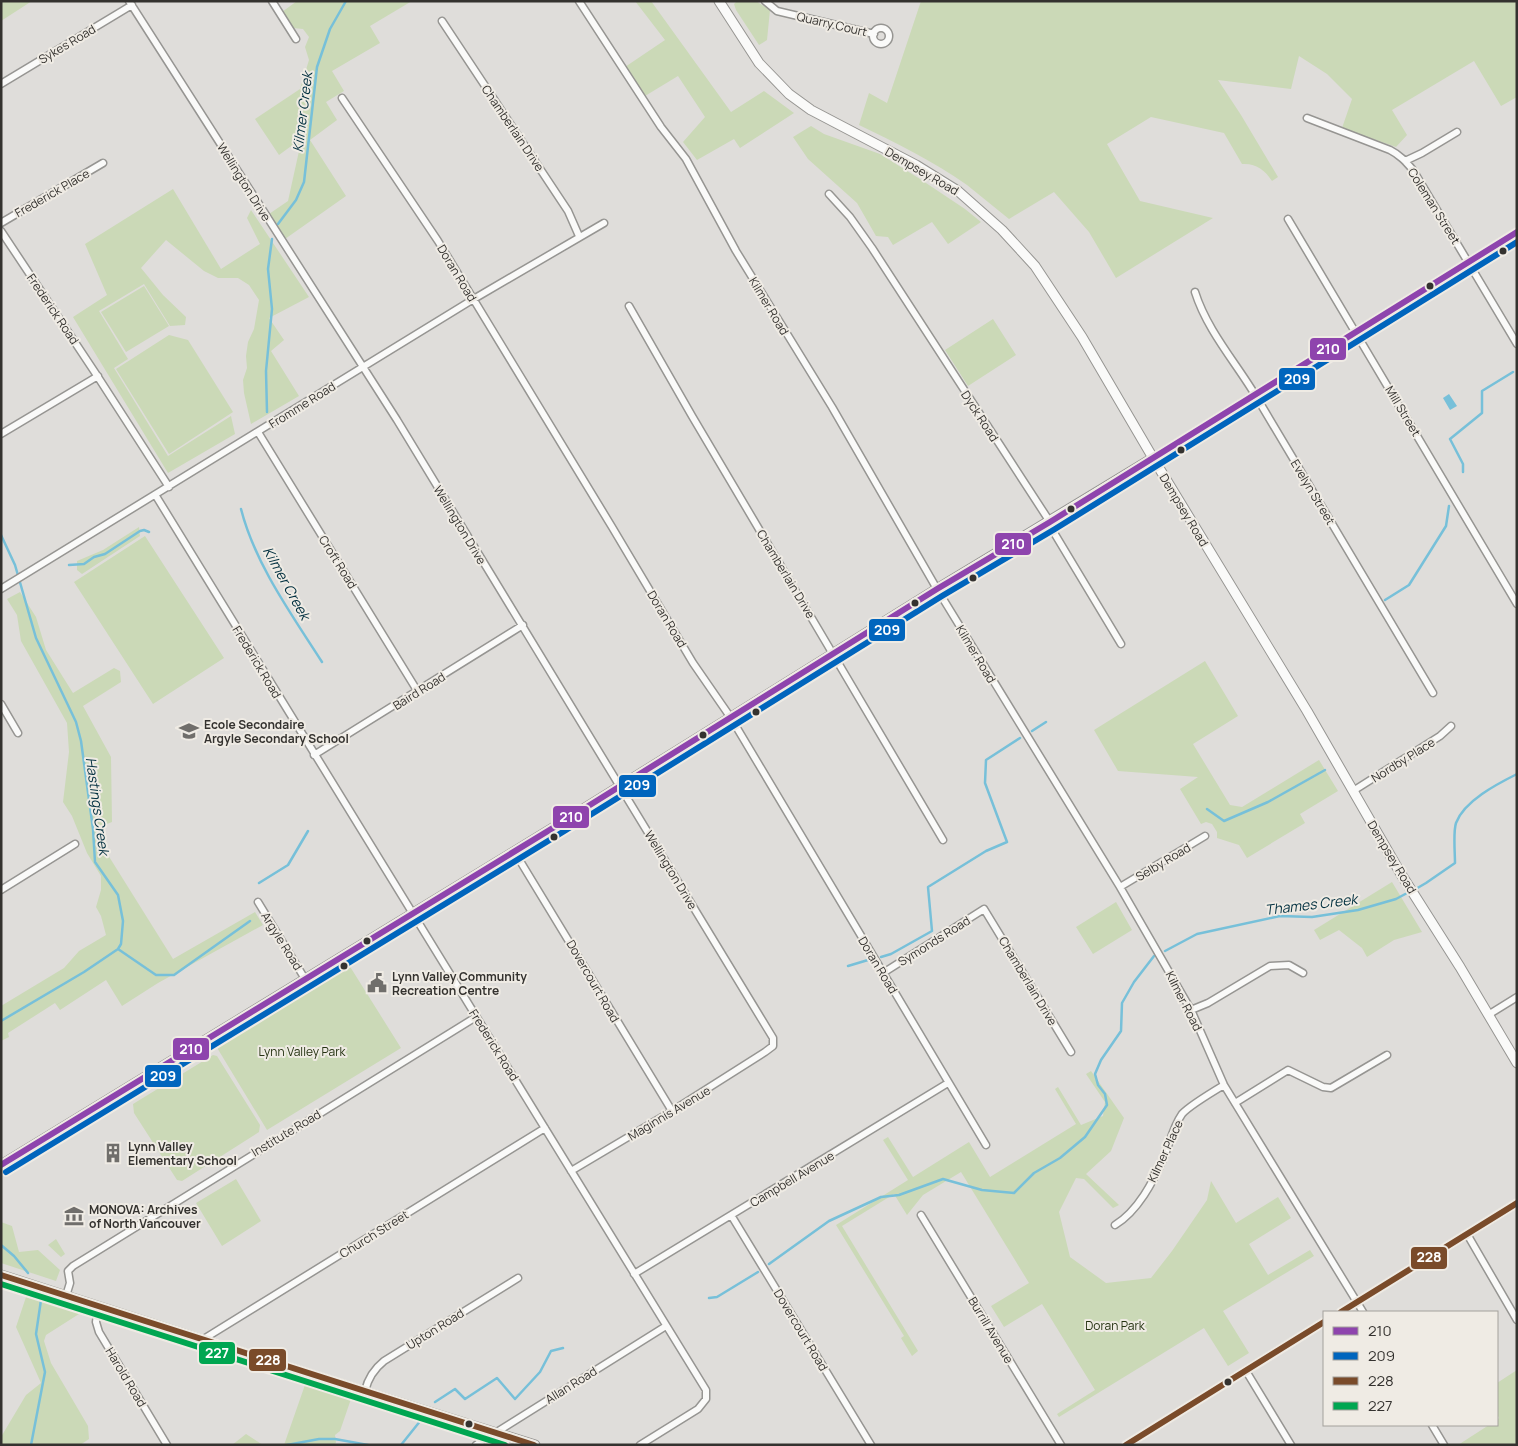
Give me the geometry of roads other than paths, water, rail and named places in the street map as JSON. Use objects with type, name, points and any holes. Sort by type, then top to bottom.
[{"type":"street","points":[[272,1],[296,40]]},
{"type":"street","name":"Kilmer Road","points":[[579,1],[661,127],[686,159],[736,251],[832,407],[937,589],[1120,887],[1191,1010],[1224,1085],[1362,1311]]},
{"type":"street","name":"Dempsey Road","points":[[718,1],[759,63],[789,94],[811,110],[916,165],[958,191],[1012,240],[1036,266],[1082,337],[1153,458],[1307,711],[1401,874],[1517,1063]]},
{"type":"street","name":"Quarry Court","points":[[765,1],[778,12],[874,34]]},
{"type":"street","name":"Sykes Road","points":[[1,84],[130,3]]},
{"type":"street","name":"Wellington Drive","points":[[130,3],[364,367],[621,786],[773,1038],[773,1046],[765,1052]]},
{"type":"street","name":"Chamberlain Drive","points":[[442,21],[568,211],[579,236]]},
{"type":"street","name":"Doran Road","points":[[342,98],[438,241],[693,663],[731,718],[986,1145]]},
{"type":"street","name":"Coleman Street","points":[[1307,118],[1390,150],[1406,161],[1517,344]]},
{"type":"street","points":[[1406,161],[1457,132]]},
{"type":"street","name":"Frederick Place","points":[[1,223],[104,163]]},
{"type":"street","name":"Dyck Road","points":[[829,194],[850,216],[872,248],[1050,522],[1053,531],[1121,644]]},
{"type":"street","name":"Mill Street","points":[[1288,219],[1517,604]]},
{"type":"street","name":"Fromme Road","points":[[1,589],[156,496],[472,300],[604,223]]},
{"type":"street","name":"Frederick Road","points":[[1,231],[98,376],[169,487]]},
{"type":"street","points":[[2,1163],[514,852],[1517,232]]},
{"type":"street","name":"Evelyn Street","points":[[1195,292],[1212,329],[1255,394],[1432,693]]},
{"type":"street","name":"Chamberlain Drive","points":[[629,306],[943,840]]},
{"type":"street","points":[[1,434],[98,376]]},
{"type":"street","name":"Croft Road","points":[[258,432],[418,692]]},
{"type":"street","name":"Frederick Road","points":[[156,496],[706,1390],[706,1399],[698,1408],[640,1445]]},
{"type":"street","name":"Baird Road","points":[[314,755],[523,625]]},
{"type":"street","points":[[1,704],[18,733]]},
{"type":"street","name":"Nordby Place","points":[[1353,791],[1440,736],[1451,726]]},
{"type":"street","name":"Selby Road","points":[[1120,887],[1205,836]]},
{"type":"street","points":[[1,890],[75,844]]},
{"type":"street","name":"Dovercourt Road","points":[[514,852],[672,1111]]},
{"type":"street","name":"Argyle Road","points":[[258,902],[305,979]]},
{"type":"street","name":"Chamberlain Drive","points":[[984,909],[1071,1052]]},
{"type":"street","name":"Symonds Road","points":[[883,973],[984,909]]},
{"type":"street","points":[[1191,1010],[1208,1003],[1270,966],[1288,965],[1303,973]]},
{"type":"street","points":[[1488,1015],[1517,997]]},
{"type":"street","name":"Institute Road","points":[[66,1296],[70,1283],[68,1271],[73,1266],[476,1017]]},
{"type":"street","name":"Maginnis Avenue","points":[[571,1171],[672,1111],[765,1052]]},
{"type":"street","points":[[1235,1103],[1288,1070],[1323,1087],[1331,1088],[1387,1055]]},
{"type":"street","name":"Campbell Avenue","points":[[634,1274],[948,1083]]},
{"type":"street","name":"Kilmer Place","points":[[1115,1225],[1127,1218],[1151,1183],[1164,1156],[1172,1131],[1184,1113],[1224,1085]]},
{"type":"street","name":"Church Street","points":[[202,1340],[545,1128]]},
{"type":"street","points":[[1343,1311],[1517,1203]]},
{"type":"street","name":"Burrill Avenue","points":[[921,1215],[1061,1445]]},
{"type":"street","name":"Dovercourt Road","points":[[731,1216],[871,1445]]},
{"type":"street","points":[[1467,1234],[1517,1320]]},
{"type":"street","points":[[2,1275],[332,1382],[536,1445]]},
{"type":"street","name":"Upton Road","points":[[365,1391],[376,1367],[384,1360],[518,1278]]},
{"type":"street","name":"Harold Road","points":[[98,1306],[96,1322],[99,1332],[167,1445]]},
{"type":"street","points":[[1126,1445],[1323,1323]]},
{"type":"street","name":"Allan Road","points":[[476,1445],[666,1326]]},
{"type":"street","points":[[1246,1371],[1291,1445]]},
{"type":"street","points":[[1433,1426],[1444,1445]]},
{"type":"water","points":[[1449,394],[1457,406],[1450,410],[1443,398]]},
{"type":"waterway","name":"Kilmer Creek","points":[[278,224],[296,200],[304,182],[317,67],[330,29],[346,1]]},
{"type":"waterway","name":"Kilmer Creek","points":[[267,412],[266,371],[272,309],[268,269],[272,239]]},
{"type":"waterway","points":[[1463,472],[1463,464],[1450,439],[1482,413],[1482,391],[1513,372]]},
{"type":"waterway","points":[[1385,600],[1409,585],[1446,526],[1449,506]]},
{"type":"waterway","name":"Kilmer Creek","points":[[241,509],[255,550],[265,569],[322,662]]},
{"type":"waterway","points":[[69,565],[84,564],[94,557],[105,554],[140,531],[149,532]]},
{"type":"waterway","name":"Hastings Creek","points":[[1,535],[15,565],[36,638],[76,722],[81,741],[93,829],[95,862],[118,895],[123,921],[121,944],[118,949],[84,972],[1,1021]]},
{"type":"waterway","points":[[1032,731],[1046,722]]},
{"type":"waterway","points":[[881,957],[891,954],[932,931],[928,887],[986,851],[1007,842],[985,783],[986,760],[1020,738]]},
{"type":"waterway","points":[[1207,809],[1224,821],[1268,802],[1325,770]]},
{"type":"waterway","name":"Thames Creek","points":[[1414,890],[1455,863],[1455,827],[1466,807],[1482,794],[1517,774]]},
{"type":"waterway","name":"Kilmer Creek","points":[[259,883],[288,865],[308,831]]},
{"type":"waterway","name":"Thames Creek","points":[[1165,951],[1197,934],[1280,916],[1312,917],[1358,910],[1396,899],[1409,892]]},
{"type":"waterway","name":"Kilmer Creek","points":[[118,949],[156,975],[174,975],[250,921]]},
{"type":"waterway","name":"Thames Creek","points":[[769,1264],[829,1221],[881,1197],[899,1195],[943,1179],[982,1190],[1014,1193],[1034,1173],[1060,1158],[1085,1137],[1107,1105],[1105,1094],[1098,1085],[1095,1074],[1101,1060],[1121,1031],[1122,1003],[1134,982],[1154,956]]},
{"type":"waterway","points":[[848,966],[868,960]]},
{"type":"waterway","name":"Hastings Creek","points":[[1,1245],[14,1256],[28,1273]]},
{"type":"waterway","name":"Thames Creek","points":[[709,1298],[717,1297],[758,1272]]},
{"type":"waterway","name":"Hastings Creek","points":[[31,1445],[45,1372],[36,1334],[41,1300]]},
{"type":"waterway","name":"Thames Creek","points":[[435,1402],[455,1389],[465,1399],[497,1378],[515,1399],[540,1372],[551,1351],[563,1348]]},
{"type":"waterway","name":"Thames Creek","points":[[401,1445],[421,1420]]},
{"type":"waterway","name":"Thames Creek","points":[[287,1445],[319,1439],[335,1439],[368,1445]]},
{"type":"place","name":"Ecole Secondaire Argyle Secondary School","points":[[189,731]]},
{"type":"place","name":"Lynn Valley Community Recreation Centre","points":[[377,983]]},
{"type":"place","name":"Lynn Valley Elementary School","points":[[113,1153]]},
{"type":"place","name":"MONOVA: Archives of North Vancouver","points":[[74,1216]]},
{"type":"park label","name":"Lynn Valley Park","points":[[302,1051]]},
{"type":"park label","name":"Doran Park","points":[[1115,1325]]}]
